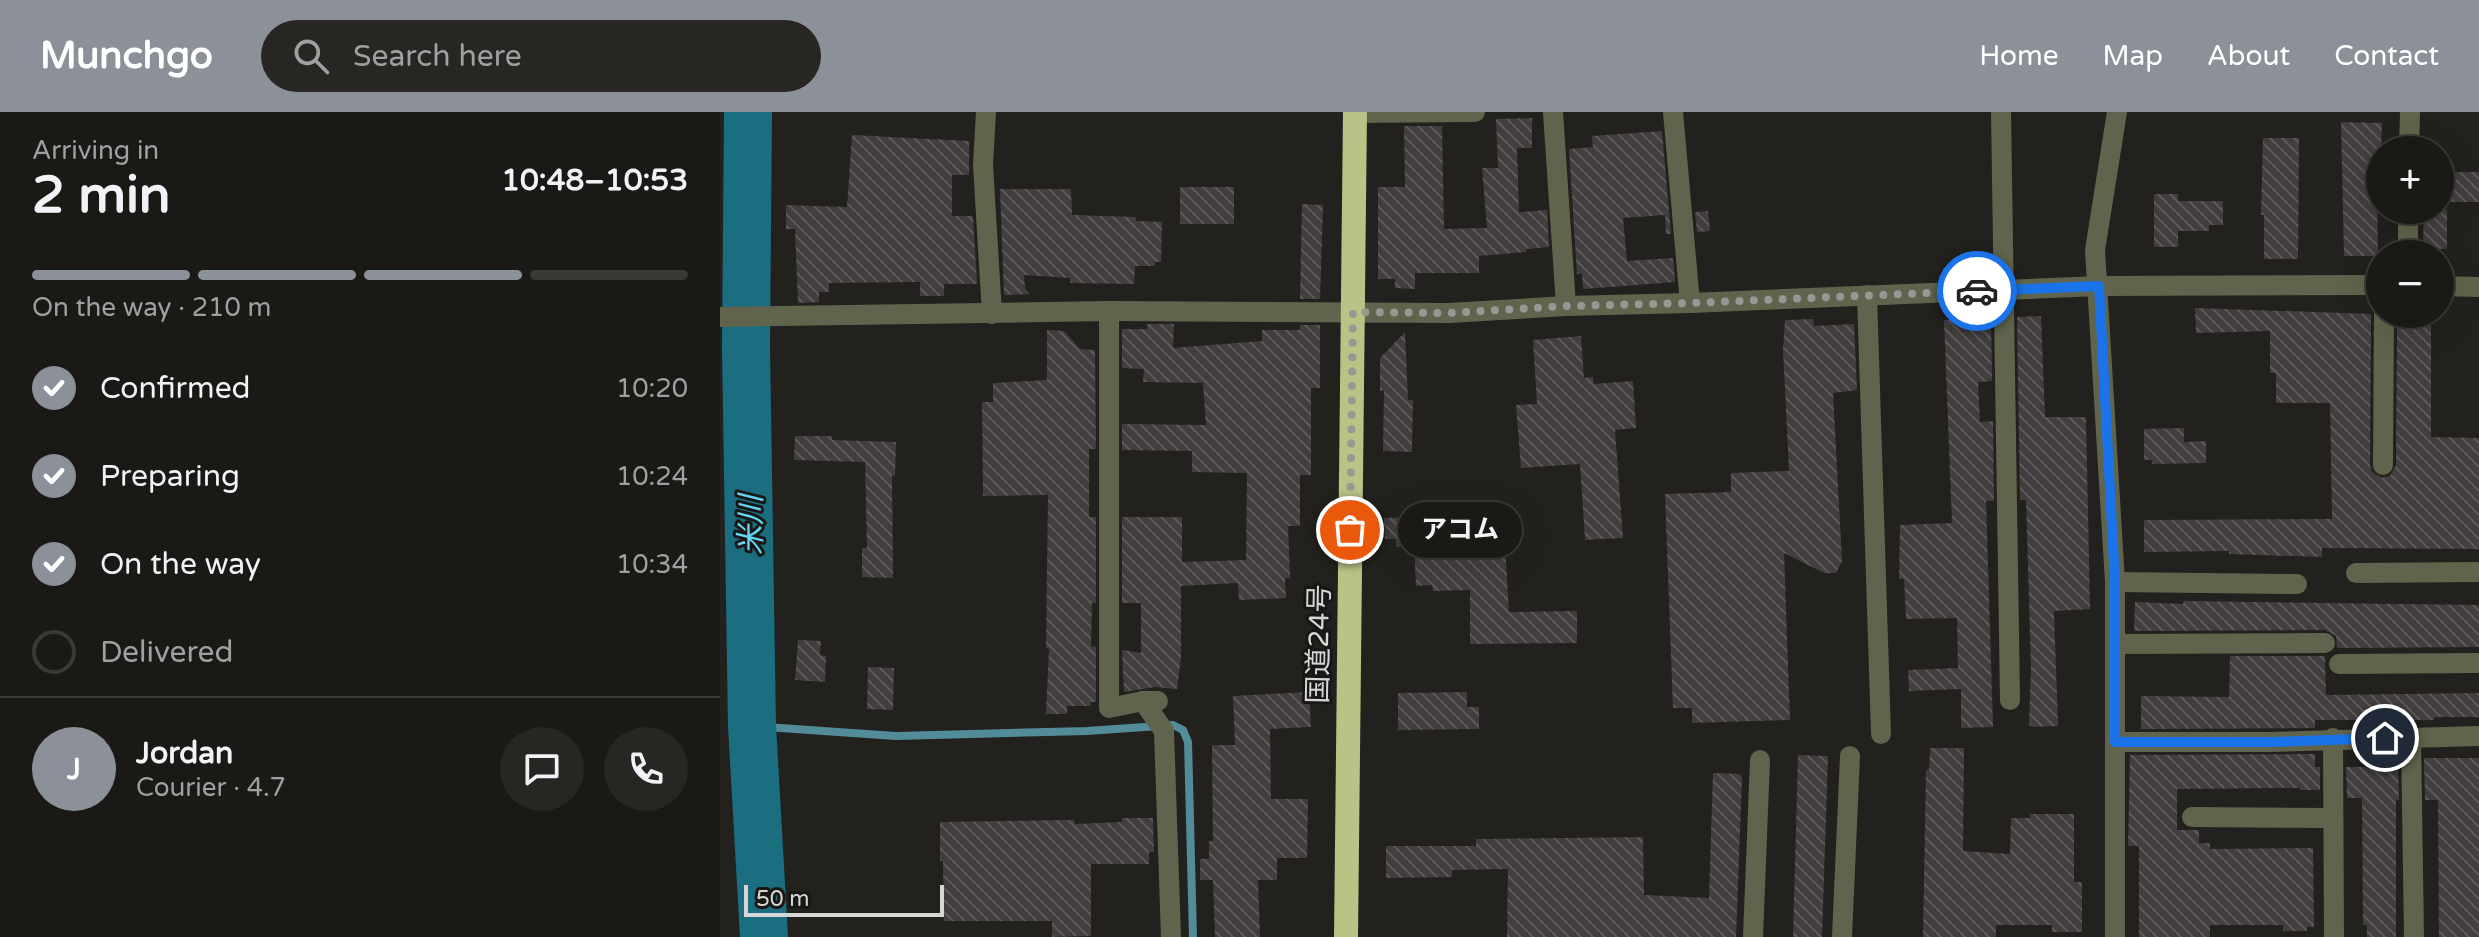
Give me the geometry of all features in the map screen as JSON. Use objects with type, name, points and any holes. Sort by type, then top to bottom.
[{"type":"highway","name":"国道24号","points":[[1346,937],[1355,113]]},
{"type":"street","points":[[986,112],[983,165],[992,314]]},
{"type":"street","points":[[1355,113],[1475,112]]},
{"type":"street","points":[[1553,112],[1566,306]]},
{"type":"street","points":[[1673,112],[1690,303]]},
{"type":"street","points":[[2001,112],[2010,700]]},
{"type":"street","points":[[2115,937],[2115,582],[2095,250],[2117,112]]},
{"type":"street","points":[[2409,136],[2410,112]]},
{"type":"street","points":[[720,317],[1109,311],[1449,313],[2099,286],[2366,285]]},
{"type":"street","points":[[2454,286],[2479,287]]},
{"type":"street","points":[[1867,295],[1881,734]]},
{"type":"street","points":[[1109,311],[1109,708],[1150,701],[1164,731],[1171,937]]},
{"type":"street","points":[[2383,465],[2384,328]]},
{"type":"street","points":[[2356,573],[2479,572]]},
{"type":"street","points":[[2115,582],[2297,584]]},
{"type":"street","points":[[2116,644],[2325,643]]},
{"type":"street","points":[[2339,664],[2479,663]]},
{"type":"street","points":[[2115,742],[2272,742],[2479,736]]},
{"type":"street","points":[[2411,737],[2414,937]]},
{"type":"street","points":[[2333,738],[2334,937]]},
{"type":"street","points":[[1842,937],[1850,756]]},
{"type":"street","points":[[1753,937],[1760,760]]},
{"type":"street","points":[[2192,817],[2333,818]]},
{"type":"building","points":[[1532,118],[1532,148],[1517,148],[1519,212],[1547,210],[1549,247],[1479,256],[1479,273],[1415,273],[1415,289],[1395,288],[1395,279],[1378,279],[1378,187],[1405,187],[1404,126],[1442,126],[1444,229],[1487,228],[1482,168],[1498,168],[1496,119]]},
{"type":"building","points":[[2341,122],[2382,123],[2382,136],[2366,136],[2366,224],[2378,224],[2378,240],[2366,240],[2366,256],[2344,256]]},
{"type":"building","points":[[1662,131],[1671,234],[1666,234],[1665,215],[1623,218],[1627,261],[1673,258],[1675,282],[1583,289],[1582,273],[1577,274],[1569,149],[1593,147],[1592,136]]},
{"type":"building","points":[[852,135],[969,141],[969,175],[952,175],[952,216],[973,216],[977,284],[944,284],[944,296],[920,296],[920,282],[829,283],[829,292],[819,292],[819,302],[798,303],[795,229],[786,229],[786,205],[847,207]]},
{"type":"building","points":[[2263,138],[2299,138],[2298,259],[2264,259],[2264,215],[2261,215]]},
{"type":"building","points":[[2454,172],[2479,172],[2479,202],[2454,202]]},
{"type":"building","points":[[1180,187],[1234,187],[1234,224],[1180,224]]},
{"type":"building","points":[[1000,189],[1071,189],[1072,215],[1136,217],[1136,221],[1162,222],[1161,262],[1155,262],[1155,266],[1135,266],[1134,284],[1070,283],[1070,278],[1024,275],[1025,288],[1030,294],[1004,295]]},
{"type":"building","points":[[2154,194],[2178,194],[2178,201],[2223,201],[2223,225],[2209,225],[2209,231],[2178,231],[2178,247],[2154,247]]},
{"type":"building","points":[[1302,204],[1323,205],[1320,299],[1300,299]]},
{"type":"building","points":[[1708,211],[1710,231],[1697,232],[1695,212]]},
{"type":"building","points":[[2424,224],[2447,224],[2447,240],[2423,240]]},
{"type":"building","points":[[2195,308],[2366,314],[2366,328],[2371,328],[2370,465],[2372,472],[2382,478],[2390,476],[2396,465],[2397,328],[2431,328],[2431,437],[2479,438],[2479,549],[2322,548],[2322,557],[2229,554],[2229,551],[2144,552],[2144,520],[2332,519],[2330,403],[2276,403],[2276,373],[2270,373],[2270,331],[2196,333]]},
{"type":"building","points":[[2041,316],[2045,417],[2086,417],[2090,609],[2054,611],[2058,726],[2033,727],[2029,725],[2031,668],[2026,500],[2020,500],[2017,317]]},
{"type":"building","points":[[1991,318],[1992,381],[1978,382],[1980,422],[1993,421],[1994,501],[1986,501],[1993,727],[1961,728],[1961,689],[1909,691],[1908,670],[1958,668],[1957,618],[1906,619],[1904,579],[1899,579],[1900,525],[1952,523],[1944,320]]},
{"type":"building","points":[[1813,319],[1814,326],[1854,324],[1857,390],[1833,393],[1842,561],[1836,573],[1824,573],[1784,553],[1790,720],[1692,723],[1692,708],[1673,708],[1665,494],[1731,492],[1731,473],[1789,471],[1783,349],[1785,320]]},
{"type":"building","points":[[1147,324],[1174,324],[1173,348],[1262,341],[1262,330],[1300,330],[1300,325],[1320,325],[1320,388],[1311,388],[1311,475],[1300,475],[1300,526],[1288,526],[1290,578],[1285,578],[1286,598],[1239,600],[1238,583],[1181,586],[1181,658],[1177,689],[1155,687],[1124,692],[1122,650],[1141,653],[1141,603],[1122,603],[1122,517],[1182,517],[1182,562],[1246,560],[1247,473],[1192,472],[1192,451],[1122,450],[1122,424],[1206,425],[1203,383],[1143,382],[1144,369],[1122,368],[1122,329],[1147,329]]},
{"type":"building","points":[[1047,330],[1064,331],[1080,349],[1095,350],[1096,449],[1089,449],[1089,517],[1096,517],[1096,603],[1092,603],[1091,646],[1096,647],[1096,702],[1091,702],[1090,706],[1067,706],[1067,714],[1046,714],[1049,649],[1046,648],[1048,495],[983,496],[982,402],[993,402],[993,383],[1047,380]]},
{"type":"building","points":[[1405,332],[1408,400],[1413,400],[1412,452],[1383,451],[1384,390],[1380,391],[1380,358]]},
{"type":"building","points":[[1581,336],[1584,378],[1593,377],[1594,384],[1633,381],[1636,428],[1615,430],[1623,538],[1585,540],[1580,464],[1521,468],[1516,405],[1537,404],[1533,340]]},
{"type":"building","points":[[2184,428],[2184,442],[2206,441],[2206,463],[2152,464],[2152,460],[2144,460],[2144,429]]},
{"type":"building","points":[[795,436],[896,442],[895,476],[892,475],[893,578],[862,577],[862,548],[867,548],[865,462],[794,460]]},
{"type":"building","points":[[1496,514],[1496,528],[1504,527],[1509,612],[1577,611],[1577,643],[1470,644],[1470,590],[1433,591],[1432,585],[1416,586],[1414,546],[1396,547],[1396,539],[1385,539],[1384,518]]},
{"type":"building","points":[[2184,601],[2479,605],[2479,647],[2337,648],[2336,636],[2325,630],[2134,631],[2135,602],[2183,604]]},
{"type":"building","points":[[798,640],[821,641],[820,655],[826,656],[825,682],[795,680]]},
{"type":"building","points":[[2230,656],[2325,656],[2326,695],[2479,693],[2479,717],[2315,720],[2315,728],[2141,729],[2141,696],[2229,697]]},
{"type":"building","points":[[868,667],[894,668],[893,710],[867,709]]},
{"type":"building","points":[[1309,692],[1311,727],[1270,729],[1271,799],[1308,799],[1307,858],[1277,858],[1277,880],[1258,880],[1260,937],[1215,937],[1213,880],[1200,880],[1200,859],[1209,859],[1209,841],[1213,841],[1212,745],[1235,745],[1233,696]]},
{"type":"building","points":[[1467,692],[1467,707],[1479,707],[1479,729],[1398,730],[1398,693]]},
{"type":"building","points":[[1930,748],[1964,748],[1963,851],[2010,854],[2011,818],[2030,818],[2030,814],[2074,814],[2074,882],[2082,882],[2082,932],[2052,932],[2052,925],[1996,925],[1996,937],[1923,937],[1926,770],[1929,770]]},
{"type":"building","points":[[2315,754],[2315,767],[2320,767],[2320,790],[2177,789],[2177,830],[2199,830],[2199,843],[2210,843],[2210,849],[2313,848],[2314,927],[2307,927],[2307,931],[2283,931],[2283,925],[2210,925],[2210,937],[2139,937],[2139,846],[2128,846],[2130,755]]},
{"type":"building","points":[[1798,755],[1828,756],[1822,937],[1793,937]]},
{"type":"building","points":[[2424,758],[2479,758],[2479,937],[2439,937],[2438,800],[2425,800]]},
{"type":"building","points":[[2346,767],[2398,767],[2396,937],[2367,937],[2367,925],[2363,925],[2362,798],[2347,798]]},
{"type":"building","points":[[1713,773],[1740,774],[1742,778],[1736,937],[1507,937],[1508,869],[1452,870],[1452,877],[1386,878],[1386,846],[1476,846],[1476,839],[1643,837],[1644,895],[1709,898]]},
{"type":"building","points":[[1122,818],[1153,818],[1154,852],[1149,852],[1149,864],[1091,864],[1091,936],[1052,937],[1052,921],[944,921],[940,822],[1074,820],[1075,824],[1122,822]]},
{"type":"waterway","name":"米川","points":[[748,112],[746,347],[752,726],[764,937]]},
{"type":"waterway","points":[[752,726],[896,736],[1087,731],[1173,725],[1183,730],[1188,742],[1193,937]]},
{"type":"way so far","points":[[1350,530],[1353,312],[1449,313],[1977,291]]},
{"type":"place","name":"アコム","points":[[1350,530]]},
{"type":"route","points":[[1977,291],[2099,286],[2115,582],[2115,742],[2385,738]]}]
